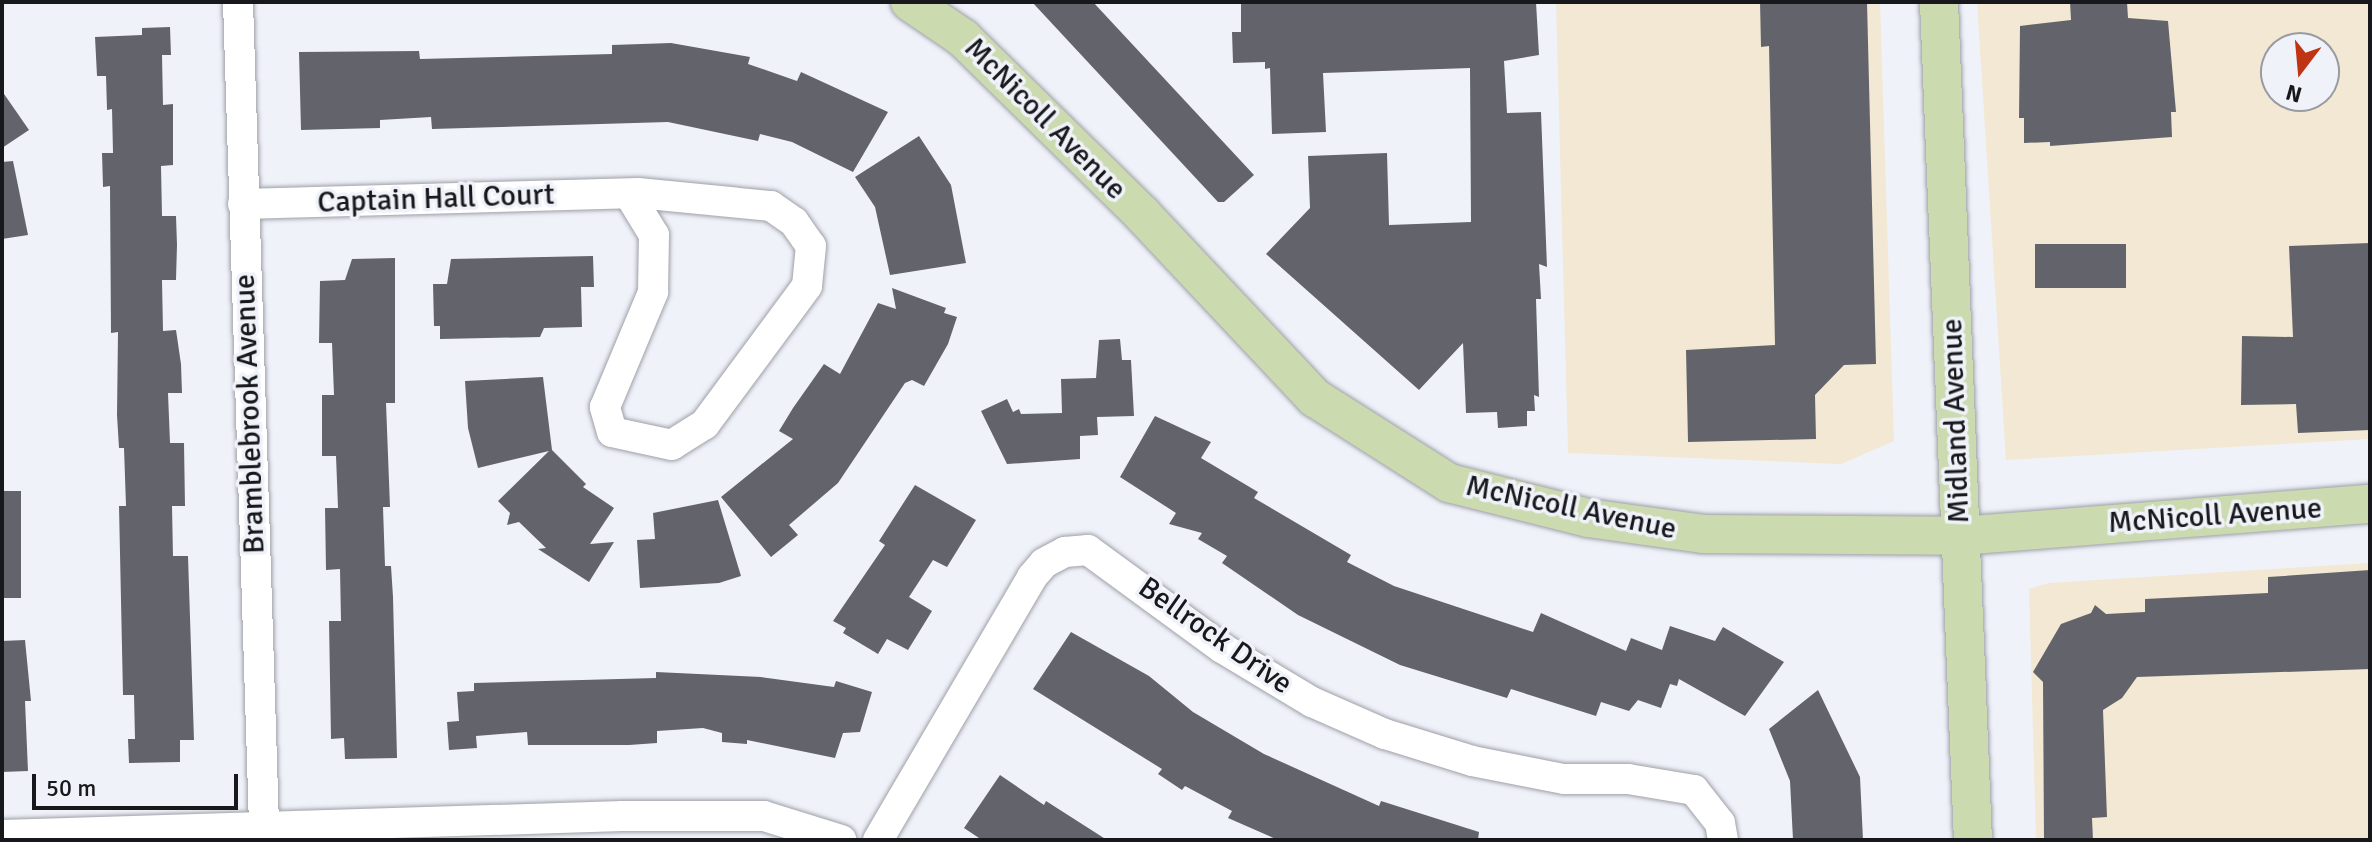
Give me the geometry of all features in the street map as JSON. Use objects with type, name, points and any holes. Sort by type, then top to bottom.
[{"type":"main road","name":"McNicoll Avenue","points":[[910,2],[963,38],[1142,214],[1315,398],[1449,483],[1517,503],[1643,529],[1703,534],[1960,536],[2370,504]]},
{"type":"main road","name":"Midland Avenue","points":[[1939,2],[1973,840]]},
{"type":"street","name":"Bramblebrook Avenue","points":[[238,2],[264,826]]},
{"type":"street","name":"Captain Hall Court","points":[[243,204],[629,194],[771,206],[794,222],[811,246],[807,286],[705,424],[672,445],[612,432],[605,407],[653,292],[654,235],[629,194]]},
{"type":"street","name":"Bellrock Drive","points":[[878,840],[1032,577],[1065,552],[1088,550],[1222,648],[1312,702],[1385,734],[1472,761],[1564,779],[1628,779],[1694,790],[1720,823],[1723,840]]},
{"type":"street","points":[[2,835],[486,818],[764,816],[841,840]]},
{"type":"shaded area","points":[[1556,2],[1880,2],[1894,441],[1841,464],[1568,453]]},
{"type":"shaded area","points":[[1977,2],[2370,2],[2370,439],[2006,460]]},
{"type":"shaded area","points":[[2370,563],[2370,840],[2036,840],[2029,589],[2049,583]]},
{"type":"building","points":[[1032,2],[1093,2],[1254,175],[1224,202],[1218,202]]},
{"type":"building","points":[[1241,2],[1536,2],[1539,55],[1504,61],[1507,113],[1541,112],[1547,267],[1539,264],[1541,299],[1536,299],[1539,397],[1534,395],[1535,411],[1527,411],[1527,426],[1498,428],[1497,412],[1466,413],[1463,343],[1419,390],[1266,254],[1310,208],[1308,156],[1387,153],[1389,225],[1471,222],[1470,68],[1323,73],[1326,132],[1272,134],[1270,68],[1265,69],[1265,62],[1233,63],[1232,32],[1241,32]]},
{"type":"building","points":[[1760,2],[1867,2],[1876,364],[1844,365],[1815,395],[1816,439],[1688,442],[1686,350],[1775,345],[1769,46],[1761,47]]},
{"type":"building","points":[[2070,2],[2127,2],[2128,18],[2168,21],[2176,112],[2171,112],[2172,137],[2050,146],[2050,142],[2024,143],[2024,118],[2019,118],[2020,26],[2071,20]]},
{"type":"building","points":[[170,27],[171,55],[162,55],[163,105],[173,104],[173,165],[161,166],[162,216],[176,216],[177,245],[176,280],[162,280],[163,331],[176,330],[181,364],[182,393],[168,393],[170,443],[184,443],[185,506],[172,506],[173,556],[188,556],[194,740],[180,740],[180,762],[129,763],[128,739],[135,739],[134,695],[123,695],[119,506],[126,506],[124,448],[119,448],[117,415],[118,332],[111,333],[110,186],[103,187],[102,153],[113,153],[112,109],[107,110],[106,76],[97,76],[95,37],[142,35],[142,28]]},
{"type":"building","points":[[671,43],[750,57],[748,64],[797,81],[801,72],[888,112],[853,172],[792,142],[760,134],[758,141],[668,122],[432,129],[431,117],[380,120],[380,128],[301,130],[299,52],[419,51],[420,59],[612,54],[612,45]]},
{"type":"building","points":[[2,91],[29,130],[2,148]]},
{"type":"building","points":[[919,136],[951,185],[966,263],[890,275],[875,207],[855,177]]},
{"type":"building","points":[[13,161],[28,235],[2,239],[2,162]]},
{"type":"building","points":[[2370,243],[2370,430],[2298,433],[2296,404],[2241,405],[2242,336],[2293,337],[2289,246]]},
{"type":"building","points":[[2035,244],[2126,244],[2126,288],[2035,288]]},
{"type":"building","points":[[593,256],[594,287],[581,287],[582,327],[544,328],[540,337],[440,339],[440,326],[434,326],[433,284],[447,284],[451,259]]},
{"type":"building","points":[[395,258],[395,403],[386,403],[390,507],[383,507],[385,566],[391,566],[393,597],[397,758],[345,759],[344,738],[331,739],[329,621],[341,621],[340,569],[326,570],[325,508],[338,508],[336,456],[322,456],[322,395],[334,395],[332,343],[319,343],[320,281],[345,280],[352,259]]},
{"type":"building","points":[[892,288],[946,308],[944,313],[957,317],[948,344],[924,386],[912,380],[905,383],[838,483],[789,525],[798,535],[771,557],[721,497],[793,439],[779,431],[793,408],[824,364],[840,374],[878,303],[896,309]]},
{"type":"building","points":[[1120,339],[1122,360],[1131,360],[1134,416],[1097,417],[1098,435],[1080,436],[1080,459],[1007,464],[981,411],[1007,399],[1013,412],[1019,409],[1021,414],[1062,413],[1061,379],[1096,378],[1099,340]]},
{"type":"building","points":[[543,377],[552,450],[586,484],[583,487],[614,508],[590,544],[614,542],[589,582],[538,549],[546,548],[519,522],[507,525],[510,513],[498,501],[549,451],[478,468],[468,428],[465,381]]},
{"type":"building","points":[[1155,416],[1211,442],[1201,458],[1258,492],[1254,498],[1351,555],[1347,562],[1394,586],[1533,632],[1541,613],[1626,651],[1631,638],[1662,650],[1670,626],[1715,641],[1723,627],[1784,662],[1745,716],[1679,679],[1677,686],[1670,684],[1661,708],[1638,700],[1629,711],[1601,702],[1596,716],[1511,689],[1507,698],[1400,665],[1298,615],[1222,563],[1227,556],[1198,539],[1202,533],[1169,524],[1176,513],[1120,477]]},
{"type":"building","points":[[915,485],[976,520],[947,567],[933,560],[909,597],[932,611],[908,650],[887,639],[878,654],[843,633],[846,628],[833,621],[885,545],[879,541]]},
{"type":"building","points":[[2,491],[21,491],[21,598],[2,598]]},
{"type":"building","points":[[718,500],[741,576],[719,583],[640,588],[637,540],[655,539],[653,513]]},
{"type":"building","points":[[2370,570],[2370,669],[2137,677],[2122,698],[2103,710],[2107,817],[2092,818],[2093,840],[2044,840],[2043,682],[2033,672],[2061,624],[2091,613],[2095,605],[2106,614],[2145,612],[2145,599],[2268,593],[2268,577]]},
{"type":"building","points":[[1071,632],[1149,676],[1193,712],[1264,754],[1379,806],[1381,801],[1479,832],[1478,840],[1278,840],[1228,818],[1232,811],[1185,786],[1182,790],[1158,774],[1162,769],[1033,689]]},
{"type":"building","points":[[25,640],[31,701],[25,701],[28,771],[2,772],[2,641]]},
{"type":"building","points":[[656,672],[761,677],[834,687],[836,681],[872,692],[860,732],[843,733],[835,758],[747,740],[747,744],[722,742],[722,733],[703,728],[657,731],[657,743],[629,745],[528,745],[527,732],[476,736],[477,748],[449,750],[447,722],[459,721],[457,692],[474,691],[474,683],[656,678]]},
{"type":"building","points":[[1818,690],[1860,777],[1863,840],[1793,840],[1790,781],[1769,729]]},
{"type":"building","points":[[1000,775],[1044,805],[1046,801],[1107,840],[982,840],[964,828]]}]
